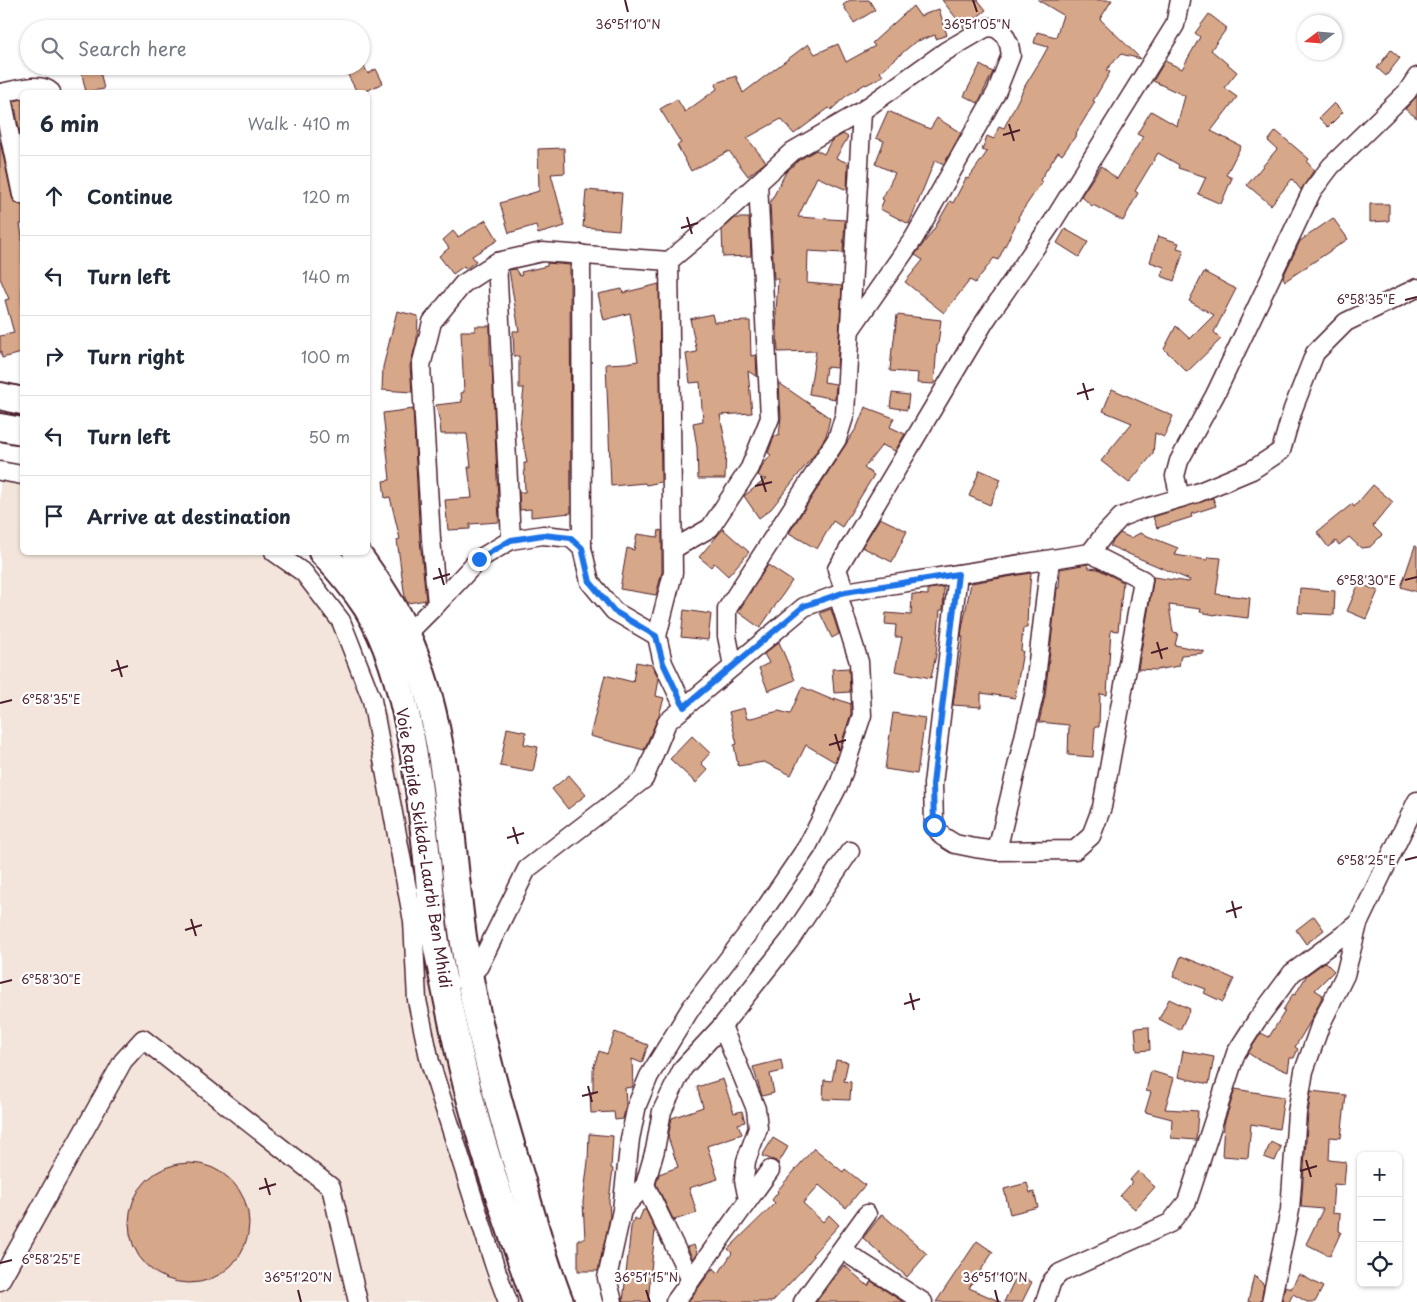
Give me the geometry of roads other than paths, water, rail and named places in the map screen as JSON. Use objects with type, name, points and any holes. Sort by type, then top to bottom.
[{"type":"highway","points":[[0,396],[20,401]]},
{"type":"highway","points":[[0,426],[20,431]]},
{"type":"highway","name":"Voie Rapide Skikda-Laarbi Ben Mhidi","points":[[325,555],[338,569],[367,609],[387,654],[397,683],[411,741],[424,830],[437,945],[470,1098],[486,1153],[536,1302]]},
{"type":"highway","name":"Voie Rapide Skikda-Laarbi Ben Mhidi","points":[[358,555],[383,590],[406,634],[426,689],[440,753],[451,825],[463,937],[470,977],[509,1140],[560,1302]]},
{"type":"street","points":[[612,1302],[608,1278],[622,1210],[630,1139],[636,1105],[648,1076],[691,1008],[754,925],[807,847],[840,782],[862,715],[859,662],[841,594],[837,569],[985,321],[1052,223],[1176,25],[1180,0]]},
{"type":"street","points":[[437,604],[431,539],[421,366],[432,322],[463,284],[497,262],[542,252],[669,260],[712,225],[793,151],[862,111],[946,51],[987,26],[996,28],[1004,34],[1009,44],[1011,55],[996,93],[914,238],[850,330]]},
{"type":"street","points":[[1180,498],[1175,476],[1179,461],[1215,395],[1312,191],[1331,166],[1407,92],[1417,78]]},
{"type":"street","points":[[20,185],[1,93],[38,86],[48,90]]},
{"type":"street","points":[[733,666],[726,636],[727,609],[837,439],[845,414],[862,111]]},
{"type":"street","points":[[672,549],[710,528],[750,468],[770,418],[758,183]]},
{"type":"street","points":[[581,254],[582,548],[590,582],[614,611],[656,636]]},
{"type":"street","points":[[669,260],[673,573],[656,636],[663,663],[684,707]]},
{"type":"street","points":[[497,262],[511,540]]},
{"type":"street","points":[[1090,553],[1121,517],[1197,493],[1252,470],[1281,451],[1293,409],[1315,353],[1346,322],[1417,288]]},
{"type":"street","points":[[0,471],[20,475]]},
{"type":"street","points":[[406,634],[479,559],[511,540],[543,535],[571,538],[582,548]]},
{"type":"street","points":[[448,996],[470,977],[479,966],[527,870],[644,778],[667,722],[804,606],[841,594],[958,574],[1090,553],[1143,580],[1102,807],[1090,836],[1075,850],[997,851],[955,844],[942,836],[934,825],[933,784],[958,574]]},
{"type":"street","points":[[278,555],[304,573],[341,621],[372,700],[413,921],[417,1000],[430,1062],[508,1302]]},
{"type":"street","points":[[997,851],[1034,696],[1050,560]]},
{"type":"street","points":[[1271,1302],[1290,1210],[1296,1113],[1304,1071],[1320,1026],[1345,975],[1358,924],[1417,801]]},
{"type":"street","points":[[622,1210],[645,1185],[656,1150],[662,1111],[683,1068],[722,1026],[790,940],[850,852]]},
{"type":"street","points":[[1045,1302],[1052,1281],[1060,1273],[1170,1223],[1182,1209],[1190,1194],[1236,1053],[1257,1020],[1292,973],[1358,924]]},
{"type":"street","points":[[722,1026],[756,1109],[758,1128],[746,1161],[744,1180],[748,1200]]},
{"type":"street","points":[[0,1281],[123,1060],[143,1039],[331,1187],[358,1302]]},
{"type":"street","points":[[675,1302],[770,1170]]},
{"type":"street","points":[[645,1185],[691,1280]]},
{"type":"street","points":[[803,1302],[868,1214]]},
{"type":"street","points":[[842,1250],[923,1302]]}]
